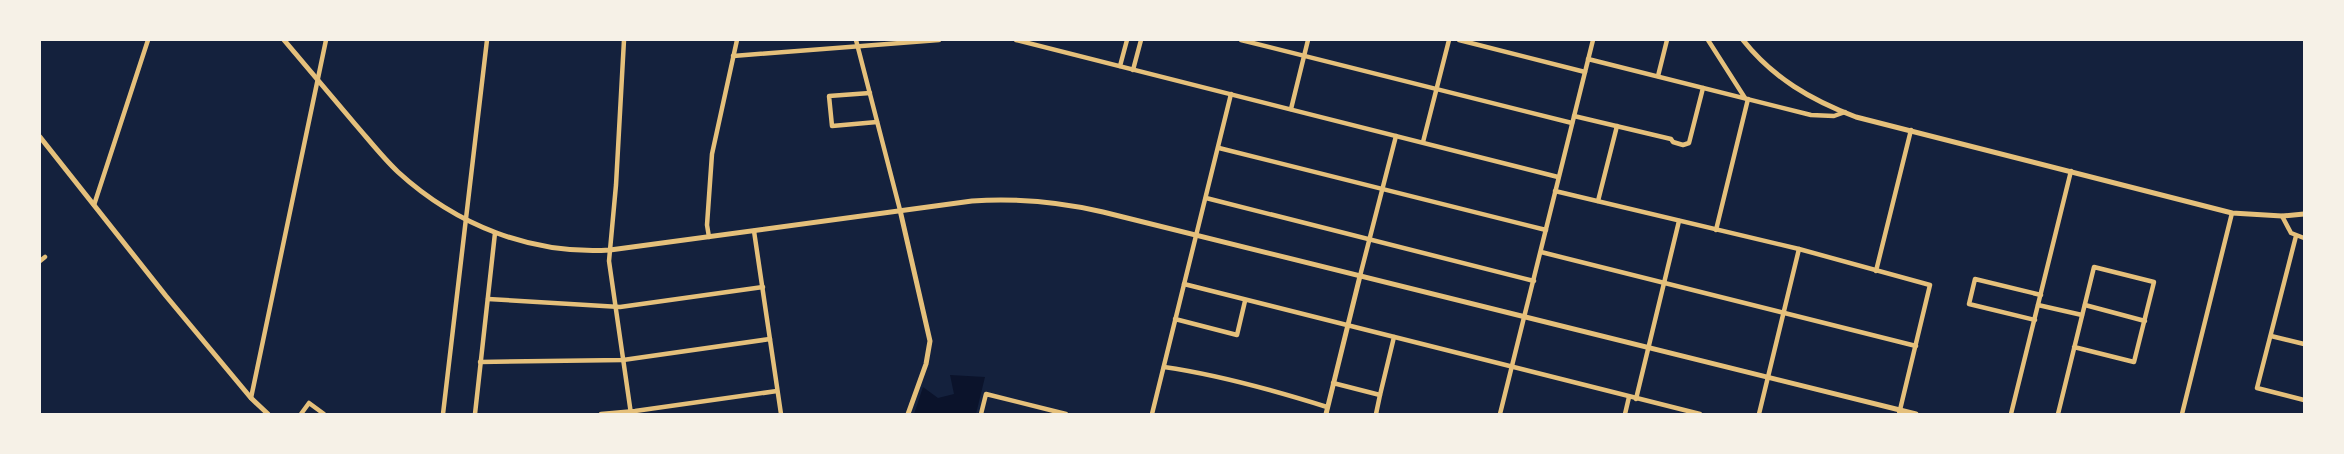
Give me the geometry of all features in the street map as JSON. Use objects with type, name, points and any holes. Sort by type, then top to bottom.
[{"type":"street","points":[[94,205],[148,40]]},
{"type":"street","points":[[284,40],[396,170],[416,188],[465,220],[495,233],[551,248],[581,251],[610,250],[972,201],[1030,200],[1092,209],[1768,377],[1900,412],[1916,414]]},
{"type":"street","points":[[251,398],[326,40]]},
{"type":"street","points":[[443,414],[487,40]]},
{"type":"street","points":[[624,40],[609,261],[630,413]]},
{"type":"street","points":[[709,237],[707,225],[712,154],[737,40]]},
{"type":"street","points":[[856,40],[900,210],[930,341],[926,364],[908,414]]},
{"type":"street","points":[[733,56],[939,40]]},
{"type":"street","points":[[1016,40],[1558,177]]},
{"type":"street","points":[[1120,66],[1127,40]]},
{"type":"street","points":[[1133,70],[1141,40]]},
{"type":"street","points":[[1241,40],[1572,123]]},
{"type":"street","points":[[1291,109],[1308,40]]},
{"type":"street","points":[[1423,142],[1449,40]]},
{"type":"street","points":[[1459,40],[1585,72]]},
{"type":"street","points":[[1500,414],[1593,40]]},
{"type":"street","points":[[1658,76],[1667,40]]},
{"type":"street","points":[[1708,40],[1746,98],[1716,230]]},
{"type":"street","points":[[1742,40],[1782,80],[1811,98],[1844,112],[2232,213],[2282,216],[2304,214]]},
{"type":"street","points":[[1588,59],[1811,115],[1834,116],[1844,112]]},
{"type":"street","points":[[1574,116],[1671,139],[1673,142],[1683,145],[1689,143],[1703,88]]},
{"type":"street","points":[[870,92],[829,96],[832,126],[877,122]]},
{"type":"street","points":[[1152,414],[1231,94]]},
{"type":"street","points":[[1598,201],[1617,126]]},
{"type":"street","points":[[1876,271],[1911,130]]},
{"type":"street","points":[[1326,414],[1396,136]]},
{"type":"street","points":[[40,138],[251,398],[268,414]]},
{"type":"street","points":[[1219,148],[1546,230]]},
{"type":"street","points":[[2011,414],[2072,171]]},
{"type":"street","points":[[1555,191],[1799,249],[1930,285],[1900,412]]},
{"type":"street","points":[[1206,198],[1534,281]]},
{"type":"street","points":[[2182,414],[2232,213]]},
{"type":"street","points":[[2282,216],[2289,230],[2296,236],[2304,238]]},
{"type":"street","points":[[1636,398],[1679,222]]},
{"type":"street","points":[[754,231],[781,414]]},
{"type":"street","points":[[474,414],[495,233]]},
{"type":"street","points":[[2296,236],[2257,388],[2304,400]]},
{"type":"street","points":[[1759,414],[1799,249]]},
{"type":"street","points":[[1541,252],[1916,346]]},
{"type":"street","points":[[40,260],[45,257]]},
{"type":"street","points":[[2058,414],[2074,347],[2094,267],[2154,282],[2134,362],[2074,347]]},
{"type":"street","points":[[2035,320],[1969,304],[1975,279],[2041,295]]},
{"type":"street","points":[[1184,284],[1245,301],[1700,414]]},
{"type":"street","points":[[488,299],[615,307],[762,287]]},
{"type":"street","points":[[1175,319],[1237,336],[1245,301]]},
{"type":"street","points":[[2038,305],[2082,315]]},
{"type":"street","points":[[2085,305],[2145,321]]},
{"type":"street","points":[[2271,336],[2304,344]]},
{"type":"street","points":[[1376,414],[1394,338]]},
{"type":"street","points":[[480,362],[623,360],[770,339]]},
{"type":"street","points":[[1164,367],[1255,384],[1328,407]]},
{"type":"street","points":[[1333,384],[1380,395]]},
{"type":"street","points":[[601,414],[630,413],[778,391]]},
{"type":"street","points":[[981,414],[986,394],[1066,414]]},
{"type":"street","points":[[1625,414],[1629,397]]},
{"type":"street","points":[[300,414],[309,403],[324,414]]},
{"type":"street","points":[[1671,414],[1673,407]]},
{"type":"water","points":[[950,375],[985,377],[976,414],[914,414],[923,387],[938,398],[954,394]]}]
